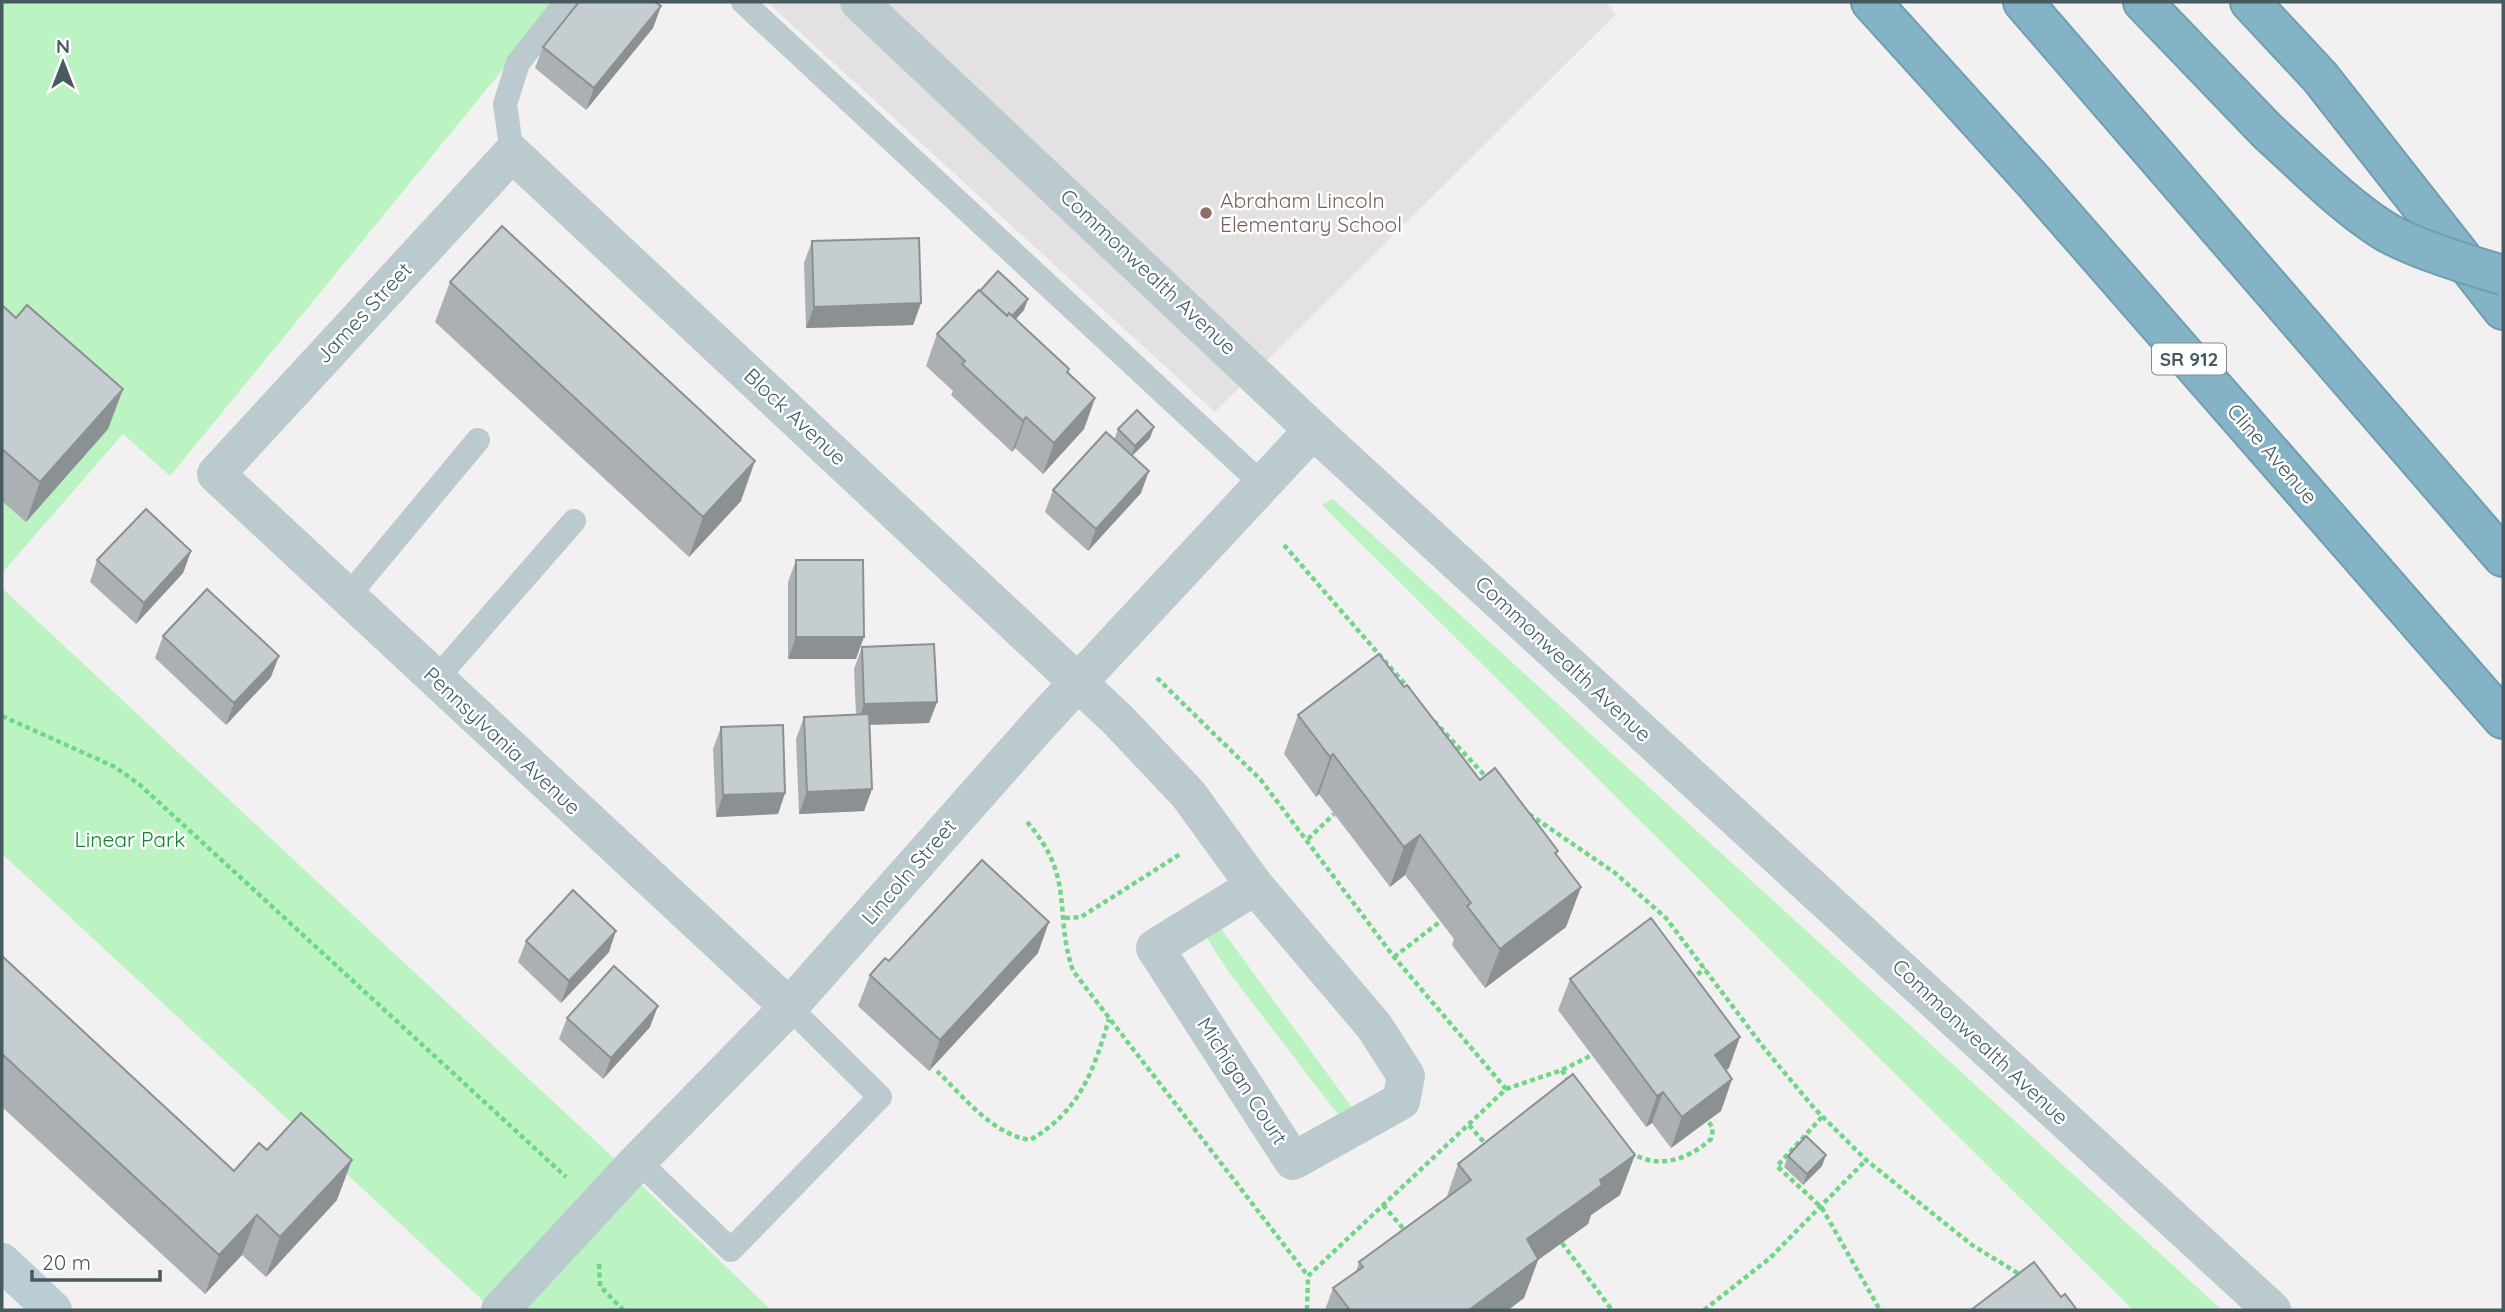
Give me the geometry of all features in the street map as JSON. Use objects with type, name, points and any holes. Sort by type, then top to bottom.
[{"type":"highway","name":"Cline Avenue","points":[[1871,2],[2043,192],[2503,719]]},
{"type":"highway","points":[[2022,2],[2503,557]]},
{"type":"highway","points":[[2143,2],[2268,132],[2342,198],[2384,231],[2474,267],[2503,275]]},
{"type":"highway","points":[[2250,2],[2320,77],[2503,310]]},
{"type":"main road","points":[[2,1262],[53,1310]]},
{"type":"street","name":"Commonwealth Avenue","points":[[859,2],[1314,430],[2272,1310]]},
{"type":"street","name":"James Street","points":[[216,474],[512,153]]},
{"type":"street","name":"Block Avenue","points":[[512,153],[1079,681]]},
{"type":"street","name":"Lincoln Street","points":[[500,1310],[638,1161],[789,1007],[1079,681],[1314,430]]},
{"type":"street","name":"Pennsylvania Avenue","points":[[216,474],[789,1007]]},
{"type":"street","name":"Michigan Court","points":[[1079,681],[1188,794],[1255,886],[1374,1026],[1406,1076],[1401,1101],[1293,1161],[1155,948],[1255,886]]},
{"type":"lane","points":[[512,153],[505,104],[518,63],[566,2]]},
{"type":"lane","points":[[743,2],[1262,484]]},
{"type":"lane","points":[[348,596],[478,440]]},
{"type":"lane","points":[[436,679],[573,521]]},
{"type":"lane","points":[[638,1161],[731,1250],[880,1097],[789,1007]]},
{"type":"path","points":[[1284,545],[1412,692]]},
{"type":"path","points":[[1428,712],[1497,789]]},
{"type":"path","points":[[2,716],[115,767],[140,785],[597,1206],[600,1286],[623,1310]]},
{"type":"path","points":[[1434,740],[1444,733]]},
{"type":"path","points":[[1525,811],[1615,873],[1667,918],[1764,1048],[1822,1117],[1866,1160],[1972,1245],[2030,1281]]},
{"type":"path","points":[[1308,839],[1334,814]]},
{"type":"path","points":[[1027,822],[1044,842],[1059,873],[1065,918],[1065,948],[1073,971],[1308,1276]]},
{"type":"path","points":[[1545,839],[1552,831]]},
{"type":"path","points":[[1065,918],[1081,917],[1191,847]]},
{"type":"path","points":[[1394,957],[1441,921]]},
{"type":"path","points":[[1684,985],[1705,968]]},
{"type":"path","points":[[937,1071],[998,1128],[1013,1137],[1030,1140],[1066,1115],[1083,1087],[1109,1018]]},
{"type":"path","points":[[1506,1089],[1562,1070],[1592,1055]]},
{"type":"path","points":[[1562,1070],[1574,1089]]},
{"type":"path","points":[[1822,1117],[1777,1166],[1822,1208],[1880,1310]]},
{"type":"path","points":[[1623,1147],[1637,1156],[1667,1163],[1702,1148],[1711,1139],[1713,1128],[1707,1120]]},
{"type":"path","points":[[1469,1125],[1493,1152]]},
{"type":"path","points":[[1703,1310],[1770,1258],[1822,1208],[1866,1160]]},
{"type":"path","points":[[1383,1205],[1410,1237]]},
{"type":"path","points":[[1562,1243],[1612,1310]]},
{"type":"shaded area","name":"Abraham Lincoln Elementary School","points":[[767,2],[1605,2],[1616,14],[1215,412]]},
{"type":"green space","points":[[2,2],[558,2],[170,476],[123,434],[2,573]]},
{"type":"green space","points":[[1333,499],[2222,1310],[2133,1310],[1322,505]]},
{"type":"green space","name":"Linear Park","points":[[2,588],[602,1147],[771,1310],[493,1310],[2,854]]},
{"type":"green space","points":[[1216,925],[1354,1110],[1344,1117],[1336,1112],[1228,971],[1205,935]]},
{"type":"building","points":[[579,2],[655,2],[661,6],[594,88],[543,47]]},
{"type":"building","points":[[502,226],[755,461],[703,517],[450,282]]},
{"type":"building","points":[[919,238],[921,303],[814,307],[812,241]]},
{"type":"building","points":[[998,271],[1028,299],[1012,316],[1009,313],[1007,316],[980,291]]},
{"type":"building","points":[[979,290],[1007,316],[1009,313],[1069,369],[1067,372],[1095,398],[1054,443],[1026,417],[1023,421],[962,364],[965,361],[937,334]]},
{"type":"building","points":[[2,305],[16,318],[27,305],[123,389],[40,482],[2,449]]},
{"type":"building","points":[[1137,410],[1154,427],[1135,446],[1118,429]]},
{"type":"building","points":[[1106,432],[1149,471],[1096,529],[1053,490]]},
{"type":"building","points":[[146,509],[191,551],[144,603],[97,560]]},
{"type":"building","points":[[796,560],[863,560],[864,637],[796,637]]},
{"type":"building","points":[[207,589],[279,656],[234,703],[163,636]]},
{"type":"building","points":[[934,644],[937,702],[864,704],[862,647]]},
{"type":"building","points":[[1379,654],[1404,687],[1407,685],[1480,780],[1495,768],[1558,851],[1555,853],[1581,887],[1500,949],[1467,906],[1471,903],[1420,835],[1404,847],[1333,754],[1330,757],[1298,715]]},
{"type":"building","points":[[869,714],[872,789],[807,792],[804,717]]},
{"type":"building","points":[[783,725],[785,793],[723,795],[721,727]]},
{"type":"building","points":[[982,860],[1049,922],[940,1040],[870,975],[885,958],[889,961]]},
{"type":"building","points":[[573,890],[616,931],[569,981],[526,941]]},
{"type":"building","points":[[1651,918],[1740,1037],[1715,1055],[1732,1079],[1682,1117],[1663,1092],[1657,1096],[1570,979]]},
{"type":"building","points":[[2,956],[234,1171],[259,1143],[267,1150],[301,1113],[352,1160],[280,1237],[257,1215],[219,1255],[2,1054]]},
{"type":"building","points":[[614,966],[658,1006],[611,1058],[567,1018]]},
{"type":"building","points":[[1573,1074],[1635,1155],[1600,1180],[1602,1185],[1527,1239],[1538,1259],[1469,1310],[1350,1310],[1333,1288],[1363,1267],[1359,1262],[1471,1180],[1458,1164]]},
{"type":"building","points":[[1806,1136],[1826,1155],[1807,1174],[1788,1156]]},
{"type":"building","points":[[2034,1262],[2061,1297],[2065,1294],[2077,1310],[1971,1310]]},
{"type":"place","name":"Abraham Lincoln Elementary School","points":[[1206,213]]}]
